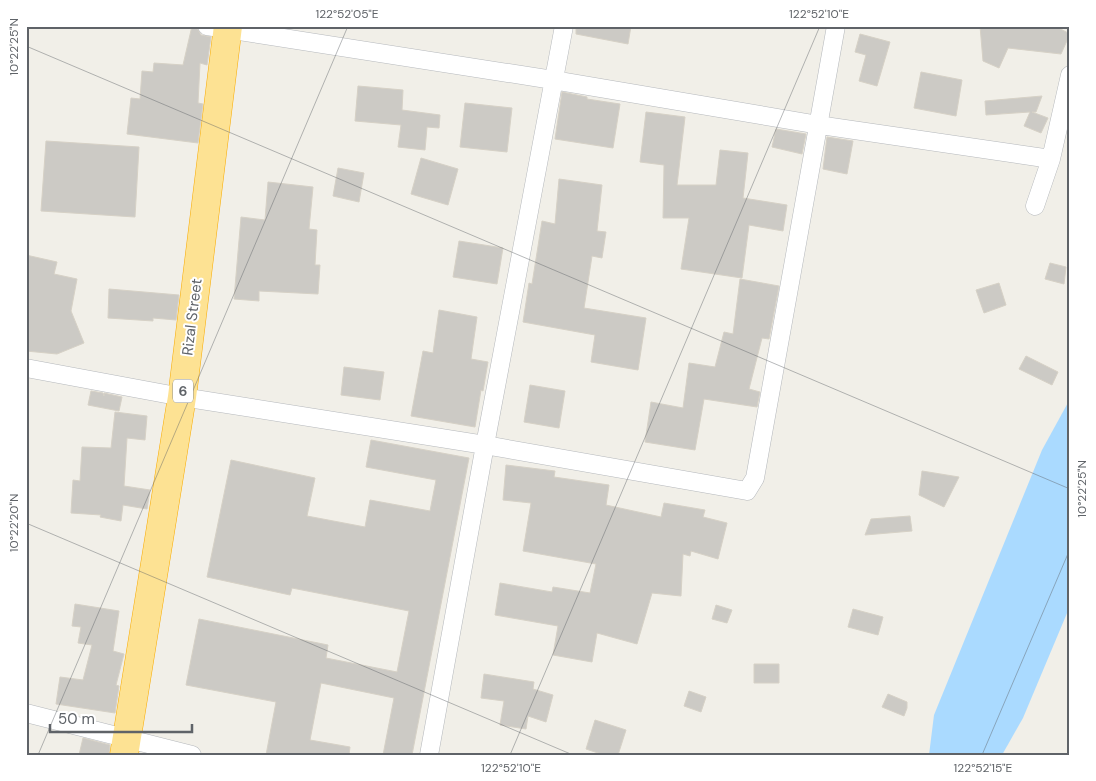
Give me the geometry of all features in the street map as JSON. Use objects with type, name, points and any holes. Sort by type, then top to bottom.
[{"type":"highway","name":"Rizal Street","points":[[125,747],[182,397],[221,28]]},
{"type":"street","points":[[429,755],[564,26]]},
{"type":"street","points":[[26,368],[182,397],[485,445],[747,491],[755,478],[836,26]]},
{"type":"street","points":[[221,28],[553,80],[819,125],[1051,159]]},
{"type":"street","points":[[1036,206],[1051,159],[1070,75]]},
{"type":"street","points":[[26,713],[125,747],[192,755]]},
{"type":"water","points":[[1070,399],[1070,606],[1023,718],[1002,755],[929,755],[934,715],[1042,450]]},
{"type":"building","points":[[192,26],[197,28],[201,35],[211,37],[207,65],[200,63],[198,103],[203,104],[198,143],[127,134],[131,98],[140,99],[142,71],[153,72],[154,63],[183,65]]},
{"type":"building","points":[[576,26],[631,26],[628,44],[576,34]]},
{"type":"building","points":[[980,26],[1055,26],[1070,34],[1061,54],[1008,48],[999,68],[983,61]]},
{"type":"building","points":[[860,34],[890,42],[877,86],[859,81],[866,55],[855,52]]},
{"type":"building","points":[[921,72],[962,80],[956,116],[914,108]]},
{"type":"building","points":[[358,86],[403,90],[402,110],[440,115],[439,128],[427,127],[425,150],[398,147],[401,125],[355,121]]},
{"type":"building","points":[[562,92],[587,97],[587,99],[620,104],[613,148],[555,139]]},
{"type":"building","points":[[1042,96],[1036,112],[1032,112],[1048,118],[1041,133],[1024,126],[1030,112],[986,115],[985,101]]},
{"type":"building","points":[[465,103],[512,108],[507,152],[460,147]]},
{"type":"building","points":[[646,112],[685,117],[677,185],[716,185],[720,150],[748,153],[743,198],[787,205],[783,231],[749,225],[742,278],[681,269],[689,218],[663,218],[664,165],[640,162]]},
{"type":"building","points":[[776,129],[806,134],[802,154],[772,147]]},
{"type":"building","points":[[827,137],[853,141],[847,174],[823,169]]},
{"type":"building","points":[[46,141],[139,147],[135,217],[41,211]]},
{"type":"building","points":[[421,158],[458,169],[448,205],[411,194]]},
{"type":"building","points":[[338,168],[364,173],[359,202],[333,196]]},
{"type":"building","points":[[559,179],[602,185],[597,231],[606,232],[602,258],[592,256],[584,308],[646,318],[638,370],[591,362],[595,335],[523,322],[529,283],[532,284],[542,221],[555,224]]},
{"type":"building","points":[[268,182],[313,187],[309,229],[317,230],[315,265],[320,265],[318,294],[259,291],[259,301],[234,299],[241,217],[265,220]]},
{"type":"building","points":[[459,241],[503,248],[497,284],[453,277]]},
{"type":"building","points":[[26,255],[57,262],[54,274],[77,279],[71,311],[84,343],[57,354],[26,351]]},
{"type":"building","points":[[1050,263],[1066,267],[1064,284],[1045,279]]},
{"type":"building","points":[[740,279],[779,286],[769,339],[762,338],[749,389],[760,392],[757,407],[704,399],[695,450],[645,442],[651,402],[683,408],[689,363],[715,367],[724,332],[733,334]]},
{"type":"building","points":[[999,283],[1006,305],[984,313],[976,290]]},
{"type":"building","points":[[109,289],[179,295],[176,320],[153,318],[153,321],[108,318]]},
{"type":"building","points":[[439,310],[477,317],[471,359],[488,362],[475,427],[411,416],[423,351],[433,353]]},
{"type":"building","points":[[1026,356],[1058,372],[1052,385],[1019,369]]},
{"type":"building","points":[[344,367],[384,372],[380,400],[341,395]]},
{"type":"building","points":[[530,385],[565,391],[559,428],[524,422]]},
{"type":"building","points":[[91,391],[103,393],[104,396],[104,393],[122,397],[119,411],[88,405]]},
{"type":"building","points":[[115,412],[147,416],[145,440],[127,438],[124,486],[150,490],[147,509],[123,505],[121,521],[100,517],[101,515],[71,513],[73,480],[80,481],[82,447],[111,448]]},
{"type":"building","points":[[371,440],[469,458],[412,755],[383,755],[394,698],[321,683],[310,740],[350,747],[349,755],[266,755],[276,702],[186,685],[199,619],[328,645],[326,658],[397,672],[409,611],[292,588],[290,595],[207,577],[231,460],[315,478],[307,516],[365,527],[370,500],[430,511],[436,480],[366,467]]},
{"type":"building","points":[[506,465],[555,471],[554,477],[609,485],[606,505],[661,517],[664,503],[705,510],[703,517],[727,523],[718,559],[691,551],[690,556],[683,554],[681,596],[652,593],[637,644],[597,633],[592,662],[553,655],[558,626],[495,615],[500,583],[552,592],[553,587],[590,593],[596,564],[523,551],[531,503],[503,500]]},
{"type":"building","points":[[922,471],[959,477],[944,507],[919,495]]},
{"type":"building","points":[[910,516],[912,531],[865,535],[871,519]]},
{"type":"building","points":[[75,604],[119,611],[113,651],[124,654],[116,685],[119,686],[115,713],[56,704],[60,677],[83,680],[92,645],[78,643],[81,627],[72,626]]},
{"type":"building","points":[[716,605],[732,610],[727,623],[712,619]]},
{"type":"building","points":[[853,609],[883,617],[878,635],[848,627]]},
{"type":"building","points":[[754,664],[779,664],[779,683],[754,683]]},
{"type":"building","points":[[484,674],[534,682],[533,689],[553,695],[546,722],[528,716],[526,729],[500,725],[504,701],[481,698]]},
{"type":"building","points":[[689,691],[706,697],[701,712],[684,706]]},
{"type":"building","points":[[888,694],[907,702],[904,716],[882,707]]},
{"type":"building","points":[[595,720],[626,730],[618,755],[604,755],[586,749]]},
{"type":"building","points":[[83,738],[110,745],[109,755],[79,755]]}]
